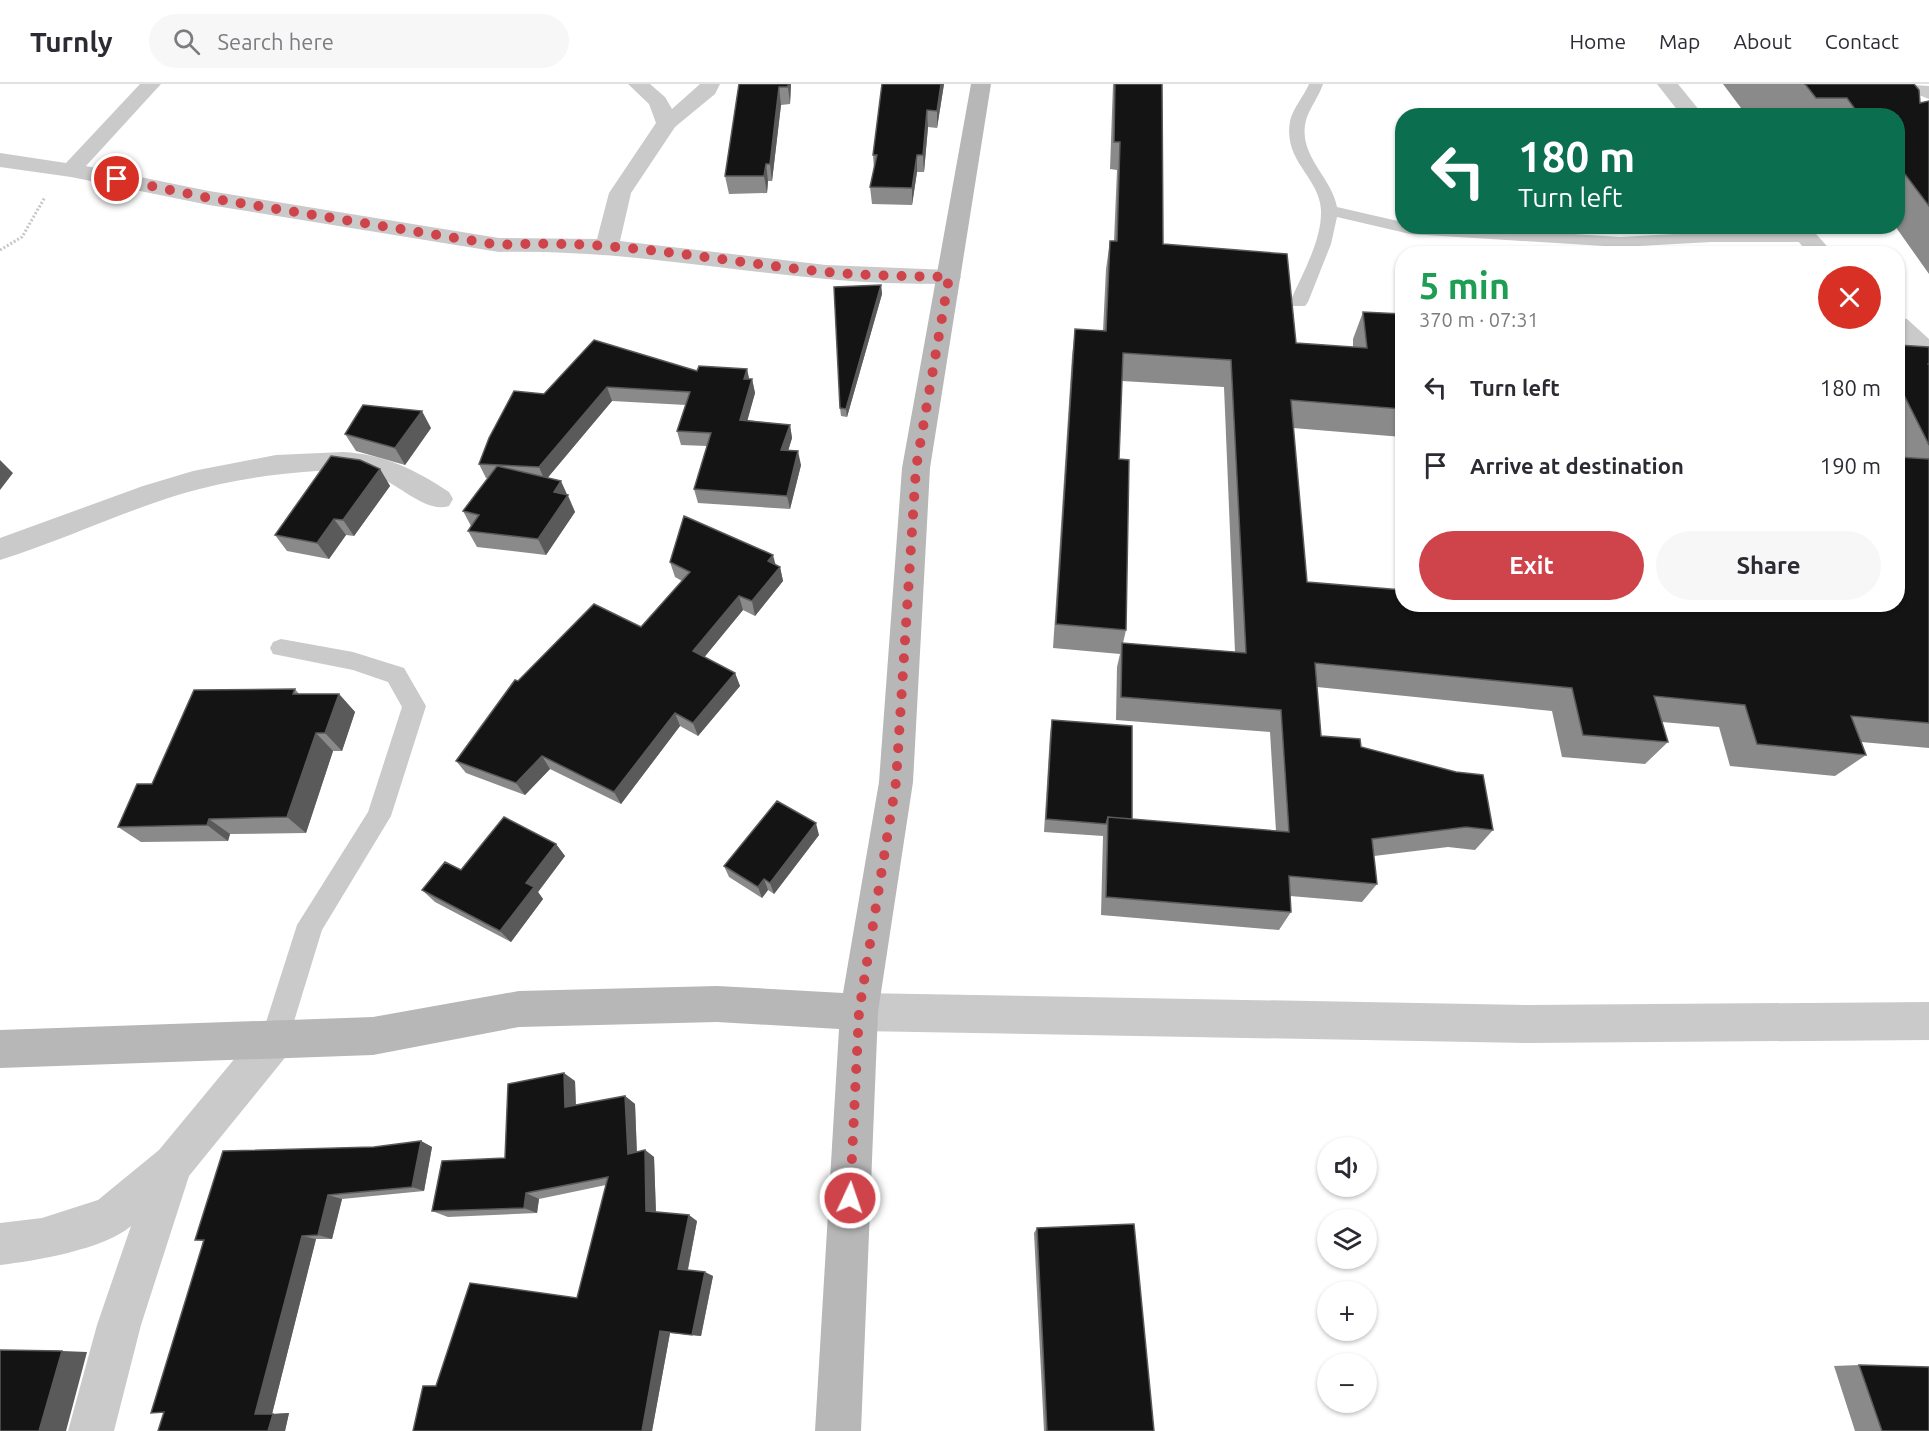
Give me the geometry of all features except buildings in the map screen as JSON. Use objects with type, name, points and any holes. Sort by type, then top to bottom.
[{"type":"street","points":[[71,170],[151,84]]},
{"type":"street","points":[[638,84],[658,101],[667,123]]},
{"type":"street","points":[[607,244],[621,193],[667,123],[708,90],[710,84]]},
{"type":"street","points":[[838,1431],[859,1012],[896,782],[916,468],[981,84]]},
{"type":"street","points":[[1667,84],[1687,108]]},
{"type":"street","points":[[1908,84],[1929,93]]},
{"type":"street","points":[[0,160],[71,170],[209,198],[499,245],[548,242],[607,244],[827,272],[949,277]]},
{"type":"street","points":[[1803,234],[1815,246]]},
{"type":"street","points":[[1905,331],[1929,353]]},
{"type":"street","points":[[0,549],[80,522],[133,500],[203,478],[259,466],[319,461],[370,464],[407,477],[440,499]]},
{"type":"street","points":[[0,1049],[373,1036],[519,1009],[717,1004],[859,1012],[1334,1023],[1724,1026],[1929,1020]]},
{"type":"street","points":[[0,1244],[42,1239],[110,1216],[173,1164],[274,1041]]},
{"type":"street","points":[[91,1431],[119,1325],[173,1164]]},
{"type":"lane","points":[[1299,302],[1324,234],[1329,210],[1323,187],[1304,164],[1296,142],[1299,118],[1311,99],[1316,84]]},
{"type":"lane","points":[[1329,210],[1395,225]]},
{"type":"lane","points":[[1491,234],[1713,245],[1787,234]]},
{"type":"lane","points":[[274,1041],[310,924],[379,816],[414,706],[396,675],[353,661],[281,648]]},
{"type":"path","points":[[0,250],[22,237],[48,192],[71,170]]},
{"type":"route","points":[[117,179],[209,198],[499,245],[548,242],[607,244],[827,272],[949,277],[916,468],[896,782],[859,1012],[850,1198]]}]
